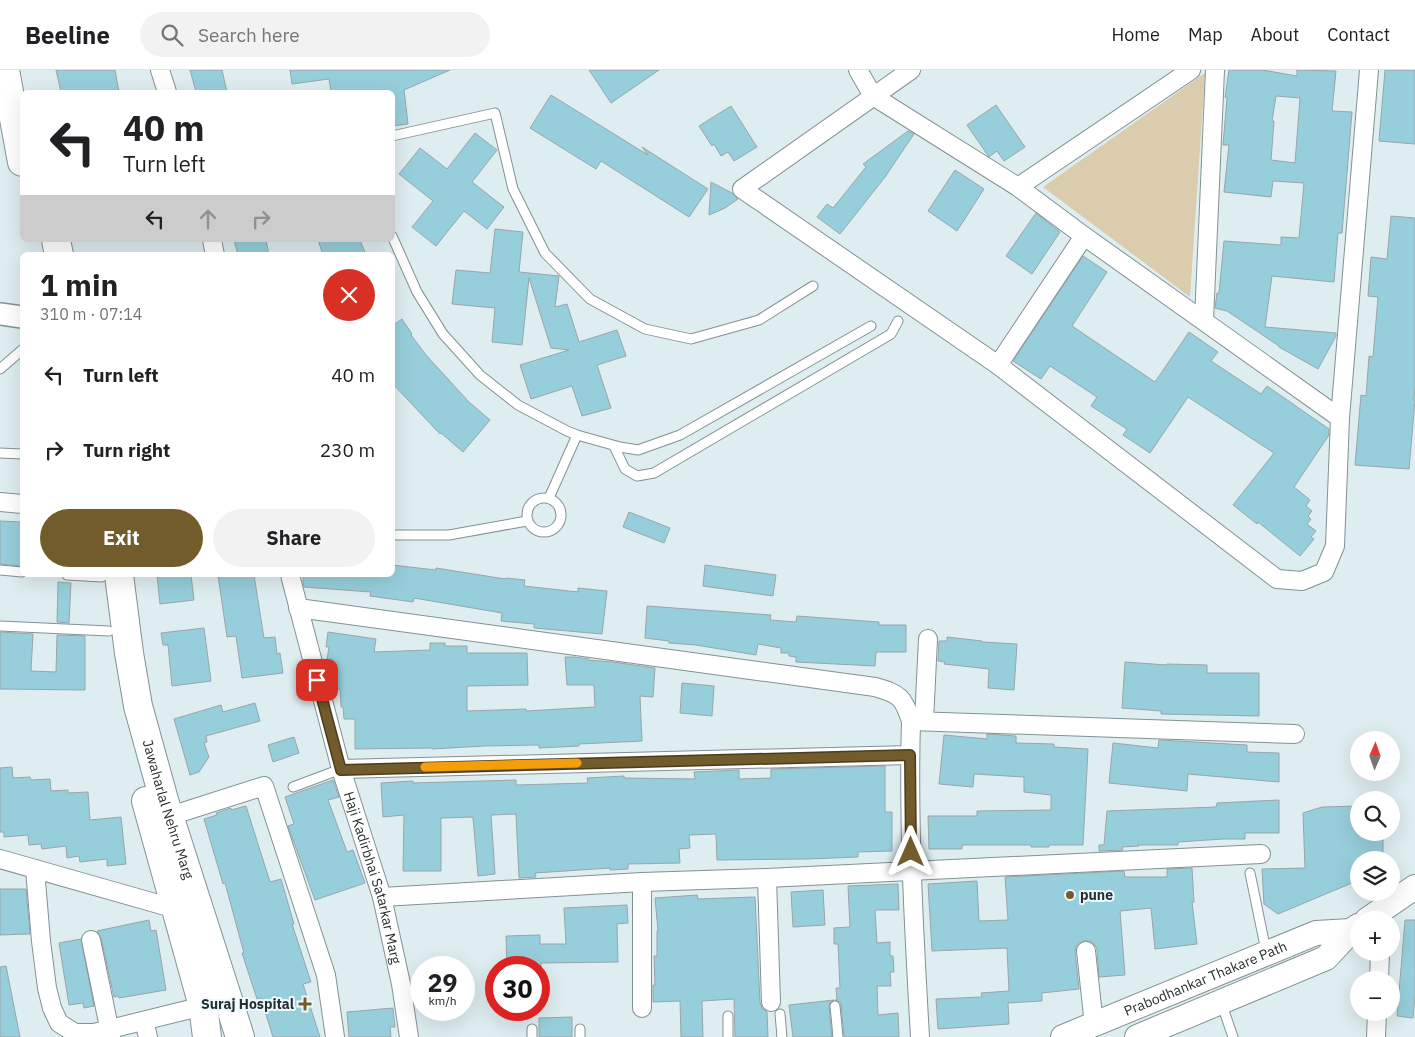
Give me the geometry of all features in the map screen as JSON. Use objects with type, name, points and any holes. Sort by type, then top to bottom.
[{"type":"main road","points":[[5,70],[20,151]]},
{"type":"main road","points":[[23,70],[27,90]]},
{"type":"main road","name":"Jawaharlal Nehru Marg","points":[[108,577],[109,631],[121,710],[161,807],[240,1037]]},
{"type":"main road","name":"Jawaharlal Nehru Marg","points":[[108,577],[129,653],[138,706],[161,807],[176,909],[203,1006],[207,1037]]},
{"type":"main road","name":"Prabodhankar Thakare Path","points":[[1382,911],[1415,887]]},
{"type":"main road","name":"Prabodhankar Thakare Path","points":[[1068,1036],[1316,933],[1350,925]]},
{"type":"main road","name":"Prabodhankar Thakare Path","points":[[1141,1036],[1326,958],[1350,937]]},
{"type":"street","points":[[160,70],[166,90]]},
{"type":"street","points":[[858,70],[873,96],[1018,187],[1340,418]]},
{"type":"street","points":[[912,70],[742,189],[998,365],[1277,579],[1302,580],[1324,572],[1334,546],[1340,418],[1369,70]]},
{"type":"street","points":[[1018,187],[1191,70]]},
{"type":"street","points":[[1204,320],[1215,70]]},
{"type":"street","points":[[998,365],[1084,236]]},
{"type":"street","points":[[0,314],[20,317]]},
{"type":"street","points":[[0,502],[20,504]]},
{"type":"street","name":"Haji Kadirbhai Satarkar Marg","points":[[290,577],[341,770],[382,897],[401,984],[409,1037]]},
{"type":"street","points":[[298,608],[875,687],[892,692],[905,703],[918,721]]},
{"type":"street","points":[[920,1037],[911,871],[910,755],[918,721],[928,639]]},
{"type":"street","points":[[918,721],[1295,734]]},
{"type":"street","points":[[341,770],[910,755]]},
{"type":"street","points":[[161,807],[264,786],[326,975],[335,1037]]},
{"type":"street","points":[[382,897],[642,882],[767,878],[1261,854]]},
{"type":"street","points":[[0,859],[176,909]]},
{"type":"street","points":[[35,869],[41,941],[49,995],[58,1023],[72,1034],[111,1033],[146,1029],[203,1006]]},
{"type":"street","points":[[767,878],[775,1008]]},
{"type":"street","points":[[642,882],[642,1008]]},
{"type":"street","points":[[91,940],[111,1033]]},
{"type":"street","points":[[1086,951],[1094,1025]]},
{"type":"street","points":[[1376,1037],[1377,1021]]},
{"type":"lane","points":[[395,135],[495,113],[513,189],[545,253],[590,298],[645,329],[691,339],[759,320],[813,286]]},
{"type":"lane","points":[[395,242],[417,292],[443,334],[480,375],[518,405],[577,435],[614,446],[638,450],[680,435],[871,326]]},
{"type":"lane","points":[[614,446],[625,469],[637,476],[654,473],[891,334],[898,321]]},
{"type":"lane","points":[[0,369],[20,352]]},
{"type":"lane","points":[[549,498],[577,435]]},
{"type":"lane","points":[[0,453],[20,454]]},
{"type":"lane","points":[[542,497],[556,502],[562,516],[559,524],[554,529],[546,532],[538,532],[527,521],[526,513],[529,506],[534,500],[542,497]]},
{"type":"lane","points":[[395,535],[450,535],[527,521]]},
{"type":"lane","points":[[0,570],[20,572]]},
{"type":"lane","points":[[0,626],[109,631]]},
{"type":"lane","points":[[293,787],[341,770]]},
{"type":"lane","points":[[1250,873],[1267,954]]},
{"type":"lane","points":[[1220,1002],[1233,1037]]},
{"type":"lane","points":[[835,1006],[838,1037]]},
{"type":"lane","points":[[775,1008],[782,1037]]},
{"type":"lane","points":[[728,1016],[728,1037]]},
{"type":"shaded area","points":[[1205,73],[1190,297],[1043,187]]},
{"type":"building","points":[[56,70],[115,70],[119,90],[61,90]]},
{"type":"building","points":[[190,70],[222,70],[227,90],[195,90]]},
{"type":"building","points":[[290,70],[450,70],[404,90],[408,124],[395,126],[395,90],[331,90],[329,79],[292,84]]},
{"type":"building","points":[[589,70],[659,70],[611,103]]},
{"type":"building","points":[[1229,70],[1263,70],[1297,76],[1297,70],[1336,71],[1332,111],[1352,112],[1342,233],[1338,233],[1334,282],[1272,276],[1265,327],[1336,333],[1318,369],[1279,347],[1227,311],[1215,308],[1217,293],[1219,293],[1224,241],[1281,245],[1281,237],[1299,238],[1304,183],[1273,181],[1271,197],[1224,192],[1229,145],[1223,145],[1227,98],[1225,97]],"holes":[[[1276,96],[1300,98],[1295,163],[1271,160],[1274,121],[1272,121]]]},
{"type":"building","points":[[1385,70],[1415,70],[1415,144],[1379,141]]},
{"type":"building","points":[[551,95],[648,155],[642,147],[708,189],[689,217],[601,161],[596,169],[530,128]]},
{"type":"building","points":[[996,105],[1025,147],[1004,161],[997,151],[989,157],[967,125]]},
{"type":"building","points":[[731,106],[757,147],[734,161],[728,152],[721,156],[699,126]]},
{"type":"building","points":[[908,131],[914,134],[885,177],[840,234],[817,217],[827,204],[833,208],[866,167],[863,164]]},
{"type":"building","points":[[475,133],[497,150],[472,182],[504,207],[487,229],[464,211],[436,246],[412,227],[433,201],[399,174],[420,148],[447,169]]},
{"type":"building","points":[[955,170],[984,189],[957,231],[928,211]]},
{"type":"building","points":[[711,182],[732,193],[738,199],[725,208],[709,215]]},
{"type":"building","points":[[1036,213],[1060,232],[1032,274],[1006,256]]},
{"type":"building","points":[[1391,216],[1415,218],[1415,400],[1409,469],[1355,465],[1361,395],[1366,396],[1369,356],[1373,357],[1378,297],[1368,296],[1371,257],[1387,259]]},
{"type":"building","points":[[495,229],[523,232],[519,272],[559,276],[555,307],[567,304],[579,342],[617,330],[626,356],[597,365],[611,408],[582,416],[572,386],[531,399],[520,365],[569,350],[551,348],[529,278],[522,345],[492,342],[495,308],[452,304],[456,270],[490,273]]},
{"type":"building","points":[[235,242],[266,242],[268,252],[237,252]]},
{"type":"building","points":[[319,242],[361,242],[365,252],[322,252]]},
{"type":"building","points":[[1083,256],[1107,272],[1072,326],[1155,382],[1189,332],[1218,352],[1211,361],[1261,394],[1267,386],[1329,429],[1329,435],[1294,487],[1310,500],[1306,506],[1312,511],[1308,516],[1311,519],[1307,524],[1316,531],[1311,537],[1314,539],[1300,556],[1258,522],[1257,524],[1233,505],[1274,453],[1188,397],[1150,453],[1123,435],[1127,429],[1091,406],[1097,397],[1050,366],[1041,379],[1013,361]]},
{"type":"building","points":[[402,319],[426,355],[469,402],[490,420],[463,452],[440,434],[395,386],[395,324]]},
{"type":"building","points":[[629,512],[670,528],[664,543],[623,527]]},
{"type":"building","points":[[0,521],[20,522],[20,566],[0,564]]},
{"type":"building","points":[[395,565],[436,570],[436,568],[505,579],[525,580],[524,586],[578,592],[578,588],[607,591],[602,634],[534,628],[534,624],[501,621],[502,613],[414,598],[413,602],[370,596],[371,592],[304,587],[303,577],[395,577]]},
{"type":"building","points":[[705,565],[776,575],[773,596],[703,586]]},
{"type":"building","points":[[157,577],[191,577],[194,600],[160,604]]},
{"type":"building","points":[[218,577],[254,577],[264,638],[275,637],[277,654],[280,653],[283,673],[242,678],[236,636],[227,637]]},
{"type":"building","points":[[58,582],[71,583],[69,623],[57,622]]},
{"type":"building","points":[[647,606],[771,615],[770,620],[796,622],[797,616],[879,622],[879,625],[906,625],[906,652],[876,652],[875,666],[796,662],[796,657],[789,656],[789,653],[781,653],[781,648],[758,644],[756,655],[696,645],[669,643],[669,641],[645,638]]},
{"type":"building","points":[[204,628],[211,681],[172,686],[168,645],[163,645],[161,633]]},
{"type":"building","points":[[0,632],[33,634],[31,671],[56,672],[57,635],[85,636],[85,690],[0,689]]},
{"type":"building","points":[[328,632],[376,639],[374,652],[430,650],[430,643],[445,643],[445,646],[467,646],[467,653],[527,653],[528,685],[467,686],[467,711],[526,709],[526,711],[595,707],[594,685],[567,685],[565,657],[655,668],[653,697],[640,696],[642,741],[539,748],[539,745],[432,749],[355,749],[355,719],[344,719],[340,689],[336,689],[334,661],[327,660],[329,647],[326,647]]},
{"type":"building","points":[[947,637],[1017,644],[1014,690],[988,688],[989,669],[944,664],[945,662],[938,661],[939,641],[947,641]]},
{"type":"building","points":[[1125,662],[1207,665],[1207,673],[1259,673],[1259,716],[1161,714],[1161,711],[1122,708]]},
{"type":"building","points":[[682,683],[714,686],[712,716],[680,713]]},
{"type":"building","points":[[255,703],[260,721],[206,736],[207,742],[204,743],[209,757],[199,772],[190,775],[174,719],[221,705],[223,712]]},
{"type":"building","points":[[987,734],[1016,736],[1016,743],[1054,744],[1054,747],[1088,749],[1083,845],[1031,847],[1031,845],[962,845],[962,849],[929,849],[928,816],[977,816],[977,811],[1051,810],[1051,795],[1024,792],[1024,777],[974,774],[973,787],[939,784],[944,735],[987,739]]},
{"type":"building","points":[[294,737],[299,753],[273,762],[268,745]]},
{"type":"building","points":[[1159,740],[1247,745],[1247,752],[1279,753],[1279,782],[1188,774],[1187,791],[1109,783],[1113,743],[1158,748]]},
{"type":"building","points":[[885,766],[885,812],[892,812],[892,851],[858,852],[858,857],[717,860],[716,834],[689,835],[690,848],[679,849],[680,863],[628,864],[628,869],[610,870],[610,868],[535,873],[536,877],[519,878],[516,814],[491,815],[495,874],[478,876],[473,817],[441,818],[441,871],[403,871],[404,815],[383,817],[381,783],[516,780],[516,785],[588,783],[587,778],[624,776],[624,778],[695,779],[694,772],[739,770],[739,779],[771,778],[771,769]]},
{"type":"building","points":[[12,767],[13,778],[30,777],[31,780],[50,779],[51,791],[68,790],[68,793],[88,792],[90,820],[121,817],[126,864],[107,866],[107,859],[80,862],[79,856],[67,858],[66,846],[42,849],[41,844],[29,845],[28,835],[4,837],[4,832],[0,832],[0,768]]},
{"type":"building","points":[[333,780],[339,797],[328,800],[347,852],[353,850],[365,883],[315,900],[288,826],[294,824],[285,797]]},
{"type":"building","points":[[1279,800],[1279,833],[1245,833],[1245,839],[1178,842],[1178,845],[1138,845],[1122,847],[1123,850],[1099,851],[1099,845],[1104,845],[1107,811],[1216,807],[1217,803]]},
{"type":"building","points":[[246,806],[270,882],[281,879],[294,924],[292,924],[311,982],[303,984],[320,1037],[273,1037],[261,998],[257,999],[242,953],[244,953],[225,883],[223,884],[204,819],[231,808],[231,810]]},
{"type":"building","points":[[1350,806],[1350,841],[1383,841],[1383,851],[1350,851],[1350,884],[1278,914],[1264,904],[1262,869],[1305,868],[1303,813],[1322,807]]},
{"type":"building","points":[[1192,868],[1194,902],[1192,902],[1197,944],[1155,949],[1151,908],[1120,911],[1125,975],[1099,977],[1095,945],[1090,941],[1084,941],[1079,943],[1075,952],[1079,989],[1042,993],[1042,1001],[1008,1003],[1009,1024],[938,1029],[936,999],[982,997],[981,993],[1009,991],[1007,948],[932,951],[928,884],[977,881],[979,921],[1008,920],[1005,877],[1124,871],[1125,877],[1167,877],[1167,869]]},
{"type":"building","points":[[898,884],[899,910],[875,910],[877,943],[890,942],[890,956],[893,956],[894,972],[890,972],[891,986],[877,986],[878,1015],[898,1013],[899,1037],[844,1037],[841,1005],[840,1002],[835,1000],[837,1000],[836,988],[840,988],[838,944],[834,944],[834,928],[850,927],[848,886]]},
{"type":"building","points":[[0,889],[26,889],[30,934],[0,935]]},
{"type":"building","points":[[823,890],[825,925],[793,927],[791,892]]},
{"type":"building","points":[[697,895],[698,899],[755,897],[760,1002],[762,1008],[767,1012],[768,1037],[735,1037],[734,999],[702,1001],[703,1037],[681,1037],[680,1001],[653,1002],[653,985],[655,985],[654,956],[657,956],[658,931],[655,898]]},
{"type":"building","points":[[627,905],[628,923],[617,924],[618,962],[550,963],[550,956],[507,956],[506,936],[540,935],[540,944],[566,944],[564,908]]},
{"type":"building","points":[[149,920],[151,931],[156,930],[166,990],[119,998],[118,996],[114,997],[101,938],[97,931]]},
{"type":"building","points":[[1405,920],[1415,920],[1415,996],[1413,1018],[1400,1016],[1400,980]]},
{"type":"building","points":[[81,939],[94,1006],[84,1008],[83,1003],[69,1005],[59,943]]},
{"type":"building","points":[[6,966],[20,1037],[0,1037],[0,967]]},
{"type":"building","points":[[834,1000],[829,1006],[832,1037],[793,1037],[789,1005]]},
{"type":"building","points":[[393,1008],[395,1027],[390,1027],[391,1037],[349,1037],[347,1012]]},
{"type":"building","points":[[572,1017],[572,1037],[539,1037],[539,1021],[550,1021],[550,1018]]},
{"type":"slow traffic","points":[[425,767],[577,763]]},
{"type":"place","name":"pune","points":[[1070,895]]},
{"type":"place","name":"Suraj Hospital","points":[[305,1004]]},
{"type":"route","points":[[317,680],[341,770],[910,755],[911,852]]}]
